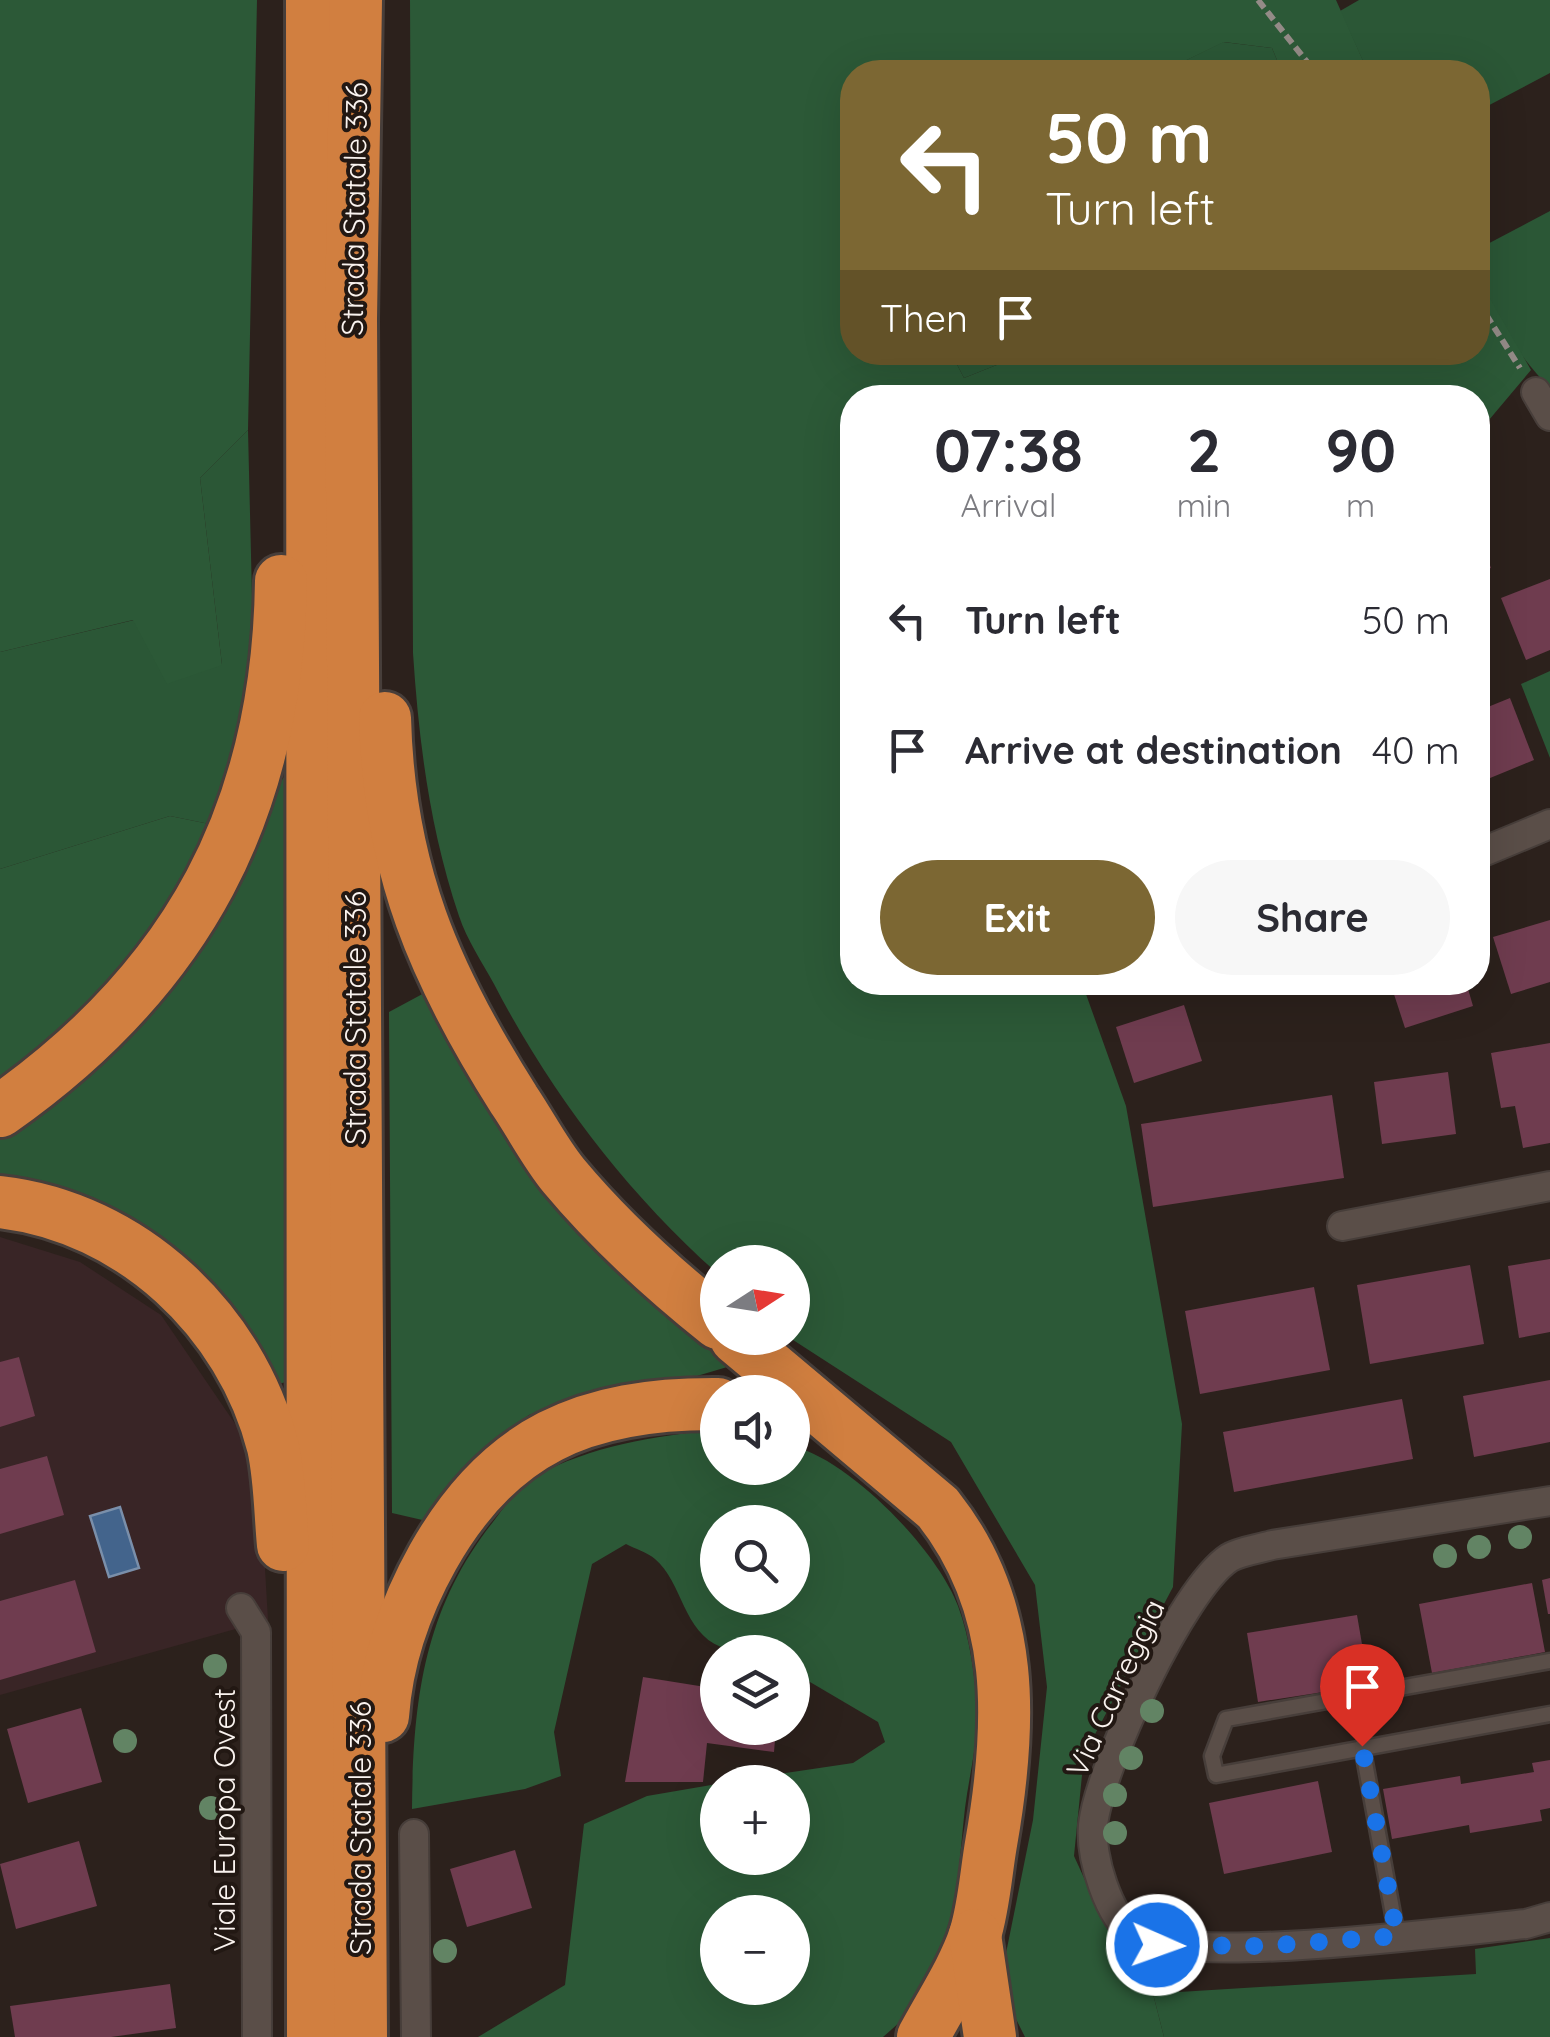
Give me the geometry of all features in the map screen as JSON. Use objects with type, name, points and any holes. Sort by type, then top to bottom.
[{"type":"highway","name":"Strada Statale 336","points":[[312,0],[334,123],[351,339],[362,2037]]},
{"type":"highway","name":"Strada Statale 336","points":[[312,2037],[334,123],[356,0]]},
{"type":"highway","points":[[0,1111],[48,1077],[124,1008],[178,937],[220,870],[248,791],[268,722],[281,612],[284,411],[334,123]]},
{"type":"highway","points":[[334,123],[378,406],[386,748],[398,842],[410,890],[426,940],[489,1060],[563,1174],[663,1279],[700,1308]]},
{"type":"highway","points":[[0,1202],[74,1220],[112,1238],[155,1266],[187,1293],[230,1349],[257,1402],[273,1448],[284,1554],[286,1708],[312,2037]]},
{"type":"highway","points":[[757,1355],[851,1438],[903,1476],[958,1534],[999,1628],[1005,1695],[1003,1776],[975,1935],[922,2037]]},
{"type":"highway","points":[[362,2037],[384,1700],[404,1608],[452,1523],[496,1470],[534,1444],[572,1426],[630,1408],[700,1405]]},
{"type":"highway","points":[[810,1424],[851,1438]]},
{"type":"highway","points":[[975,1935],[990,2037]]},
{"type":"street","points":[[1490,849],[1550,824]]},
{"type":"street","points":[[1342,1226],[1550,1186]]},
{"type":"street","name":"Via Carreggia","points":[[1550,1501],[1272,1546],[1230,1557],[1201,1585],[1151,1674],[1105,1774],[1093,1826],[1097,1874],[1132,1933],[1157,1945],[1265,1946],[1526,1924],[1550,1917]]},
{"type":"street","name":"Viale Europa Ovest","points":[[241,1608],[256,1632],[257,2037]]},
{"type":"street","points":[[414,1834],[416,2037]]},
{"type":"lane","points":[[1550,1661],[1226,1719],[1212,1756],[1216,1775],[1550,1714]]},
{"type":"lane","points":[[1362,1746],[1397,1936]]},
{"type":"path","points":[[1258,0],[1306,60]]},
{"type":"path","points":[[1490,321],[1543,404]]},
{"type":"shaded area","points":[[0,1237],[80,1262],[161,1315],[240,1431],[262,1517],[268,1620],[0,1695]]},
{"type":"green space","points":[[0,0],[257,0],[248,430],[200,478],[222,665],[167,684],[133,620],[0,652]]},
{"type":"green space","points":[[410,0],[1336,0],[1363,60],[1277,60],[1272,48],[1224,42],[1187,60],[840,60],[840,365],[957,365],[964,378],[997,365],[1490,365],[1490,299],[1531,370],[1490,419],[1490,385],[840,385],[840,995],[1086,995],[1126,1106],[1182,1424],[1173,1587],[1084,1755],[1074,1856],[1111,1937],[1152,1990],[1164,2037],[1025,2037],[1013,2013],[1003,1968],[1033,1820],[1047,1687],[1035,1585],[951,1442],[810,1351],[810,1245],[700,1245],[700,1257],[621,1174],[565,1102],[516,1024],[459,916],[440,851],[419,720],[413,653]]},
{"type":"green space","points":[[1359,0],[1550,0],[1550,73],[1490,105],[1490,60],[1362,60],[1340,11]]},
{"type":"green space","points":[[1223,42],[1272,48],[1277,60],[1186,60]]},
{"type":"green space","points":[[1550,211],[1550,388],[1524,359],[1490,300],[1490,243]]},
{"type":"green space","points":[[957,365],[997,365],[964,378]]},
{"type":"green space","points":[[248,430],[253,638],[247,718],[214,825],[170,816],[0,869],[0,652],[134,620],[222,665],[200,478]]},
{"type":"green space","points":[[1550,671],[1550,758],[1521,684]]},
{"type":"green space","points":[[289,771],[291,1381],[273,1385],[0,1184],[0,1133]]},
{"type":"green space","points":[[170,816],[214,825],[198,875],[85,1009],[0,1082],[0,869]]},
{"type":"green space","points":[[428,991],[700,1323],[700,1355],[726,1355],[734,1365],[653,1389],[577,1399],[529,1415],[481,1451],[431,1522],[392,1513],[389,1012]]},
{"type":"green space","points":[[700,1431],[700,1485],[810,1485],[810,1453],[816,1455],[865,1488],[912,1535],[932,1559],[958,1606],[971,1657],[977,1723],[954,1907],[942,1956],[932,1978],[920,1999],[883,2037],[478,2037],[565,1985],[584,1824],[647,1796],[700,1787],[700,1875],[810,1875],[810,1769],[853,1763],[885,1742],[878,1722],[810,1682],[810,1635],[704,1635],[664,1569],[652,1557],[626,1544],[592,1564],[554,1732],[561,1776],[525,1789],[412,1809],[415,1730],[427,1657],[451,1588],[470,1555],[517,1491],[534,1477],[578,1457],[646,1439]]},
{"type":"green space","points":[[1111,1937],[1145,1964],[1177,1967],[1179,1992],[1476,1974],[1475,1949],[1550,1938],[1550,2037],[1164,2037],[1152,1990]]},
{"type":"water","points":[[120,1507],[139,1568],[109,1577],[90,1516]]},
{"type":"building","points":[[1550,579],[1550,650],[1526,660],[1501,598]]},
{"type":"building","points":[[1510,698],[1534,760],[1490,778],[1490,706]]},
{"type":"building","points":[[1550,920],[1550,982],[1511,994],[1493,937]]},
{"type":"building","points":[[1394,995],[1470,995],[1473,1006],[1405,1028]]},
{"type":"building","points":[[1184,1005],[1202,1061],[1134,1083],[1116,1027]]},
{"type":"building","points":[[1550,1043],[1550,1143],[1523,1148],[1515,1106],[1501,1108],[1491,1053]]},
{"type":"building","points":[[1448,1072],[1456,1134],[1382,1144],[1374,1082]]},
{"type":"building","points":[[1332,1095],[1344,1178],[1153,1207],[1141,1124]]},
{"type":"building","points":[[1550,1259],[1550,1332],[1519,1338],[1508,1266]]},
{"type":"building","points":[[1470,1265],[1484,1344],[1370,1364],[1357,1285]]},
{"type":"building","points":[[1314,1287],[1330,1370],[1200,1394],[1185,1311]]},
{"type":"building","points":[[19,1357],[35,1416],[0,1427],[0,1362]]},
{"type":"building","points":[[1550,1380],[1550,1442],[1474,1457],[1463,1396]]},
{"type":"building","points":[[1402,1399],[1413,1459],[1234,1492],[1223,1432]]},
{"type":"building","points":[[47,1456],[64,1515],[0,1534],[0,1469]]},
{"type":"building","points":[[1550,1578],[1550,1614],[1548,1614],[1542,1580]]},
{"type":"building","points":[[75,1580],[96,1652],[0,1680],[0,1601]]},
{"type":"building","points":[[1532,1583],[1545,1652],[1432,1673],[1419,1604]]},
{"type":"building","points":[[1357,1615],[1369,1685],[1258,1702],[1247,1633]]},
{"type":"building","points":[[643,1677],[700,1686],[700,1745],[707,1745],[705,1765],[700,1765],[700,1782],[625,1782]]},
{"type":"building","points":[[81,1708],[102,1782],[28,1803],[7,1729]]},
{"type":"building","points":[[722,1745],[775,1745],[774,1752]]},
{"type":"building","points":[[1550,1760],[1550,1808],[1540,1810],[1542,1821],[1470,1833],[1469,1825],[1392,1839],[1383,1789],[1460,1776],[1461,1784],[1534,1772],[1532,1763]]},
{"type":"building","points":[[1318,1781],[1332,1852],[1224,1874],[1209,1803]]},
{"type":"building","points":[[79,1841],[97,1906],[16,1929],[0,1864]]},
{"type":"building","points":[[515,1850],[532,1908],[467,1927],[450,1869]]},
{"type":"building","points":[[170,1984],[176,2028],[111,2037],[15,2037],[10,2006]]},
{"type":"route","points":[[1157,1945],[1265,1946],[1397,1936],[1362,1746]]}]
